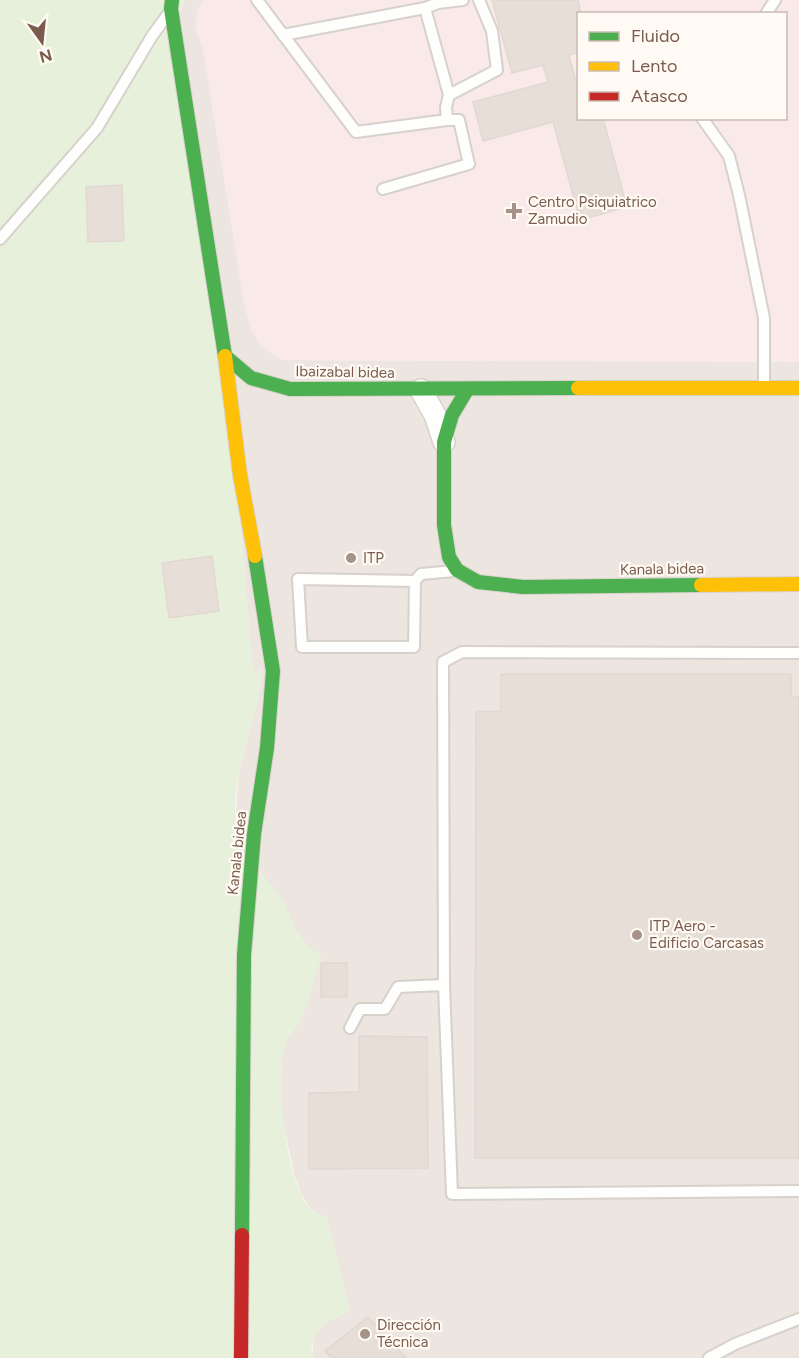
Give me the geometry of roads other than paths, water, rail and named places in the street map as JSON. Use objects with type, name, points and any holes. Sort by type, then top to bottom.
[{"type":"street","points":[[172,5],[225,356]]},
{"type":"street","name":"Ibaizabal bidea","points":[[225,356],[251,378],[290,389],[799,388]]},
{"type":"street","name":"Kanala bidea","points":[[225,356],[240,475],[257,564],[273,671],[267,748],[254,834],[244,955],[241,1358]]},
{"type":"street","points":[[421,390],[435,415],[444,442]]},
{"type":"street","points":[[457,570],[448,556],[444,525],[444,442],[452,414],[467,390]]},
{"type":"street","name":"Kanala bidea","points":[[457,570],[478,582],[523,587],[799,584]]},
{"type":"lane","points":[[258,0],[356,132],[459,120],[469,164],[383,189]]},
{"type":"lane","points":[[283,35],[425,8],[438,3],[463,0]]},
{"type":"lane","points":[[449,95],[497,70],[492,31],[479,0]]},
{"type":"lane","points":[[0,239],[97,128],[172,5]]},
{"type":"lane","points":[[425,8],[449,95],[446,107],[447,120]]},
{"type":"lane","points":[[703,120],[729,156],[741,205],[764,318],[764,388]]},
{"type":"lane","points":[[415,581],[298,579],[302,647],[414,647],[415,581],[421,574],[457,570]]},
{"type":"lane","points":[[799,653],[462,652],[443,662],[444,985],[452,1194],[799,1191]]},
{"type":"lane","points":[[350,1028],[360,1009],[385,1009],[398,987],[444,985]]},
{"type":"lane","points":[[709,1358],[735,1344],[799,1319]]},
{"type":"lane","points":[[228,1358],[241,1343]]},
{"type":"place","name":"Centro Psiquiatrico Zamudio","points":[[514,211]]},
{"type":"place","name":"ITP","points":[[351,558]]},
{"type":"place","name":"ITP Aero - Edificio Carcasas","points":[[637,935]]},
{"type":"place","name":"Dirección Técnica","points":[[365,1334]]}]
